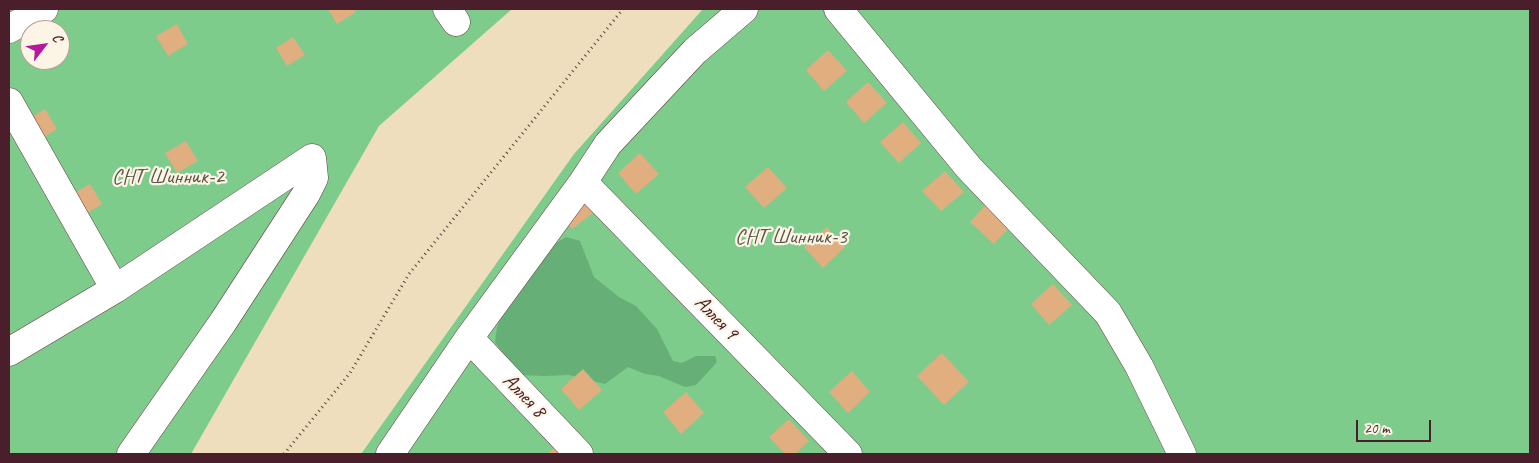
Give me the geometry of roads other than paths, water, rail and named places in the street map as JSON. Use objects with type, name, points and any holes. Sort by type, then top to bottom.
[{"type":"street","points":[[9,29],[44,9]]},
{"type":"street","points":[[390,454],[468,338],[583,182],[608,144],[695,51],[744,9]]},
{"type":"street","points":[[838,9],[970,168],[1108,313],[1139,366],[1182,454]]},
{"type":"street","points":[[9,102],[115,289]]},
{"type":"street","points":[[9,352],[115,289],[312,158],[314,178],[306,194],[223,322],[131,454]]},
{"type":"street","name":"Аллея 9","points":[[583,182],[848,454]]},
{"type":"street","name":"Аллея 8","points":[[468,338],[579,454]]},
{"type":"park label","name":"СНТ Шинник-2","points":[[168,177]]},
{"type":"park label","name":"СНТ Шинник-3","points":[[791,237]]}]
